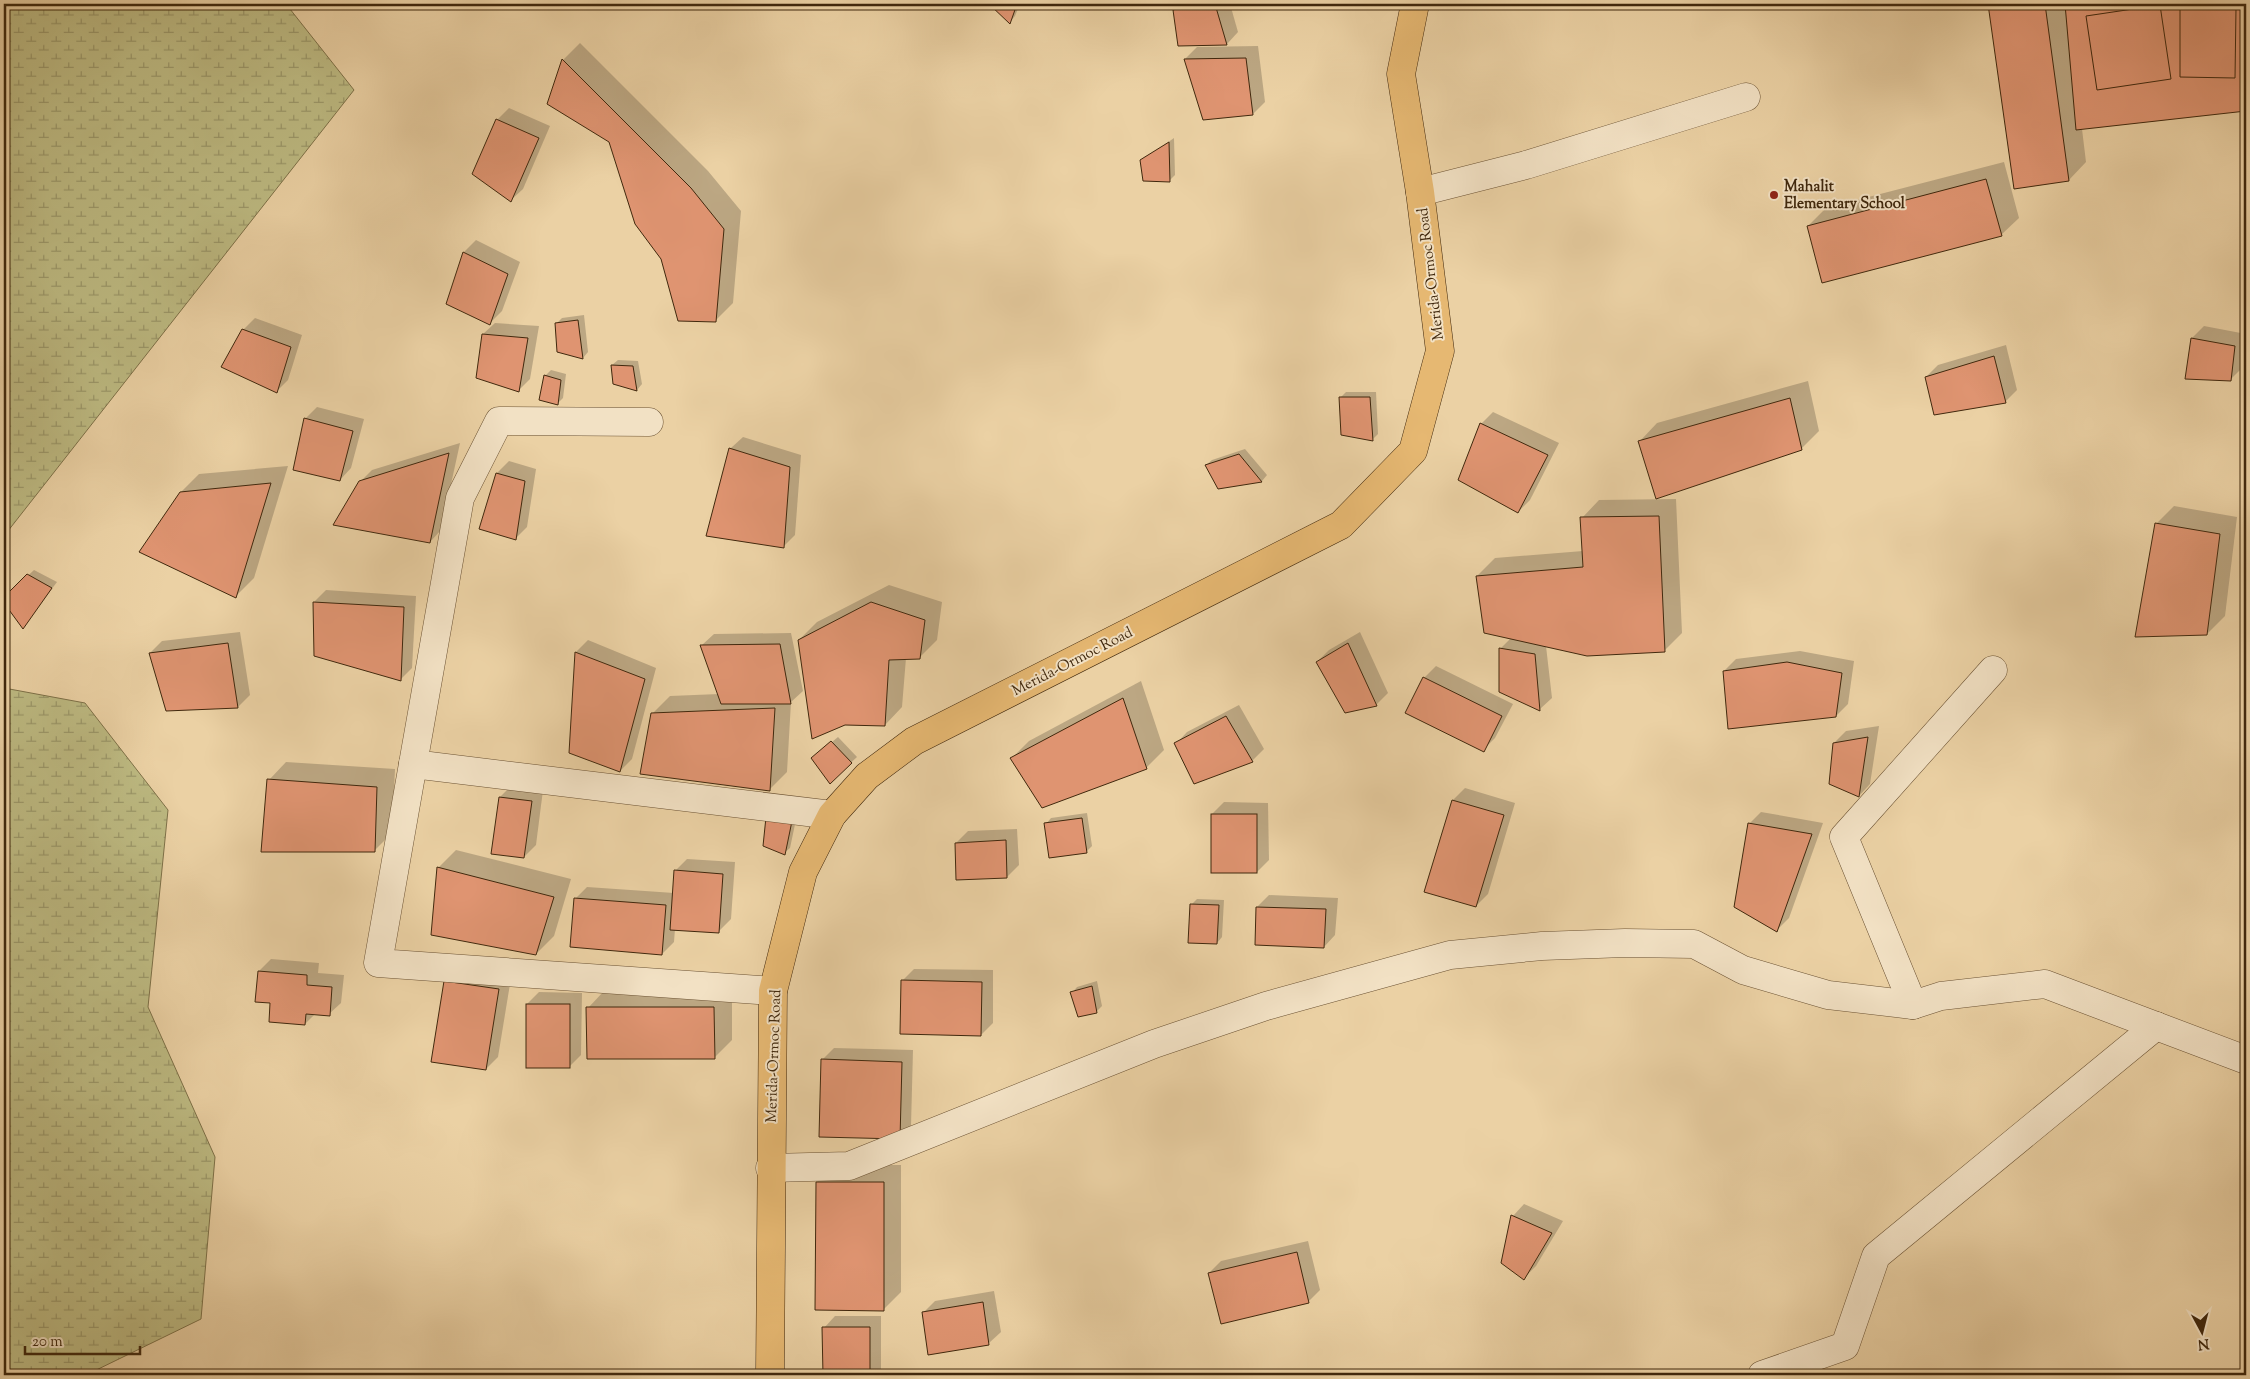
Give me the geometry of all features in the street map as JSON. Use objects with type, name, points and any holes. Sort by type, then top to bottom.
[{"type":"highway","name":"Merida-Ormoc Road","points":[[770,1375],[770,1168],[773,991],[803,872],[832,815],[867,776],[914,741],[1341,526],[1413,451],[1440,351],[1420,192],[1401,74],[1415,4]]},
{"type":"street","points":[[1420,192],[1526,165],[1746,97]]},
{"type":"street","points":[[649,422],[499,421],[460,498],[378,963],[773,991]]},
{"type":"street","points":[[1913,1006],[1844,837],[1993,670]]},
{"type":"street","points":[[413,764],[832,815]]},
{"type":"street","points":[[770,1168],[849,1166],[1154,1044],[1266,1006],[1450,955],[1542,946],[1625,943],[1694,944],[1743,970],[1828,995],[1913,1006],[1941,996],[2045,984],[2246,1060]]},
{"type":"street","points":[[1762,1375],[1845,1346],[1876,1256],[2156,1026]]},
{"type":"green space","points":[[4,4],[286,4],[354,90],[4,536]]},
{"type":"green space","points":[[4,688],[85,703],[168,810],[148,1007],[215,1157],[201,1319],[86,1375],[4,1375]]},
{"type":"building","points":[[989,4],[1017,4],[1010,24]]},
{"type":"building","points":[[1195,4],[1215,4],[1227,45],[1178,46],[1173,10]]},
{"type":"building","points":[[1988,4],[2045,4],[2069,181],[2014,189]]},
{"type":"building","points":[[2065,4],[2246,4],[2246,111],[2076,130]]},
{"type":"building","points":[[2160,5],[2171,79],[2097,90],[2086,16]]},
{"type":"building","points":[[2180,8],[2236,8],[2235,78],[2180,77]]},
{"type":"building","points":[[1246,58],[1253,115],[1203,120],[1184,59]]},
{"type":"building","points":[[562,59],[691,188],[724,229],[716,322],[678,321],[661,259],[635,224],[609,142],[547,104]]},
{"type":"building","points":[[496,119],[539,138],[511,202],[472,174]]},
{"type":"building","points":[[1169,142],[1170,182],[1143,181],[1140,160]]},
{"type":"building","points":[[1986,179],[2002,236],[1822,283],[1807,226]]},
{"type":"building","points":[[463,252],[508,274],[490,325],[446,304]]},
{"type":"building","points":[[578,320],[583,359],[557,352],[555,323]]},
{"type":"building","points":[[242,329],[291,347],[277,393],[221,367]]},
{"type":"building","points":[[482,334],[528,338],[519,392],[476,378]]},
{"type":"building","points":[[2191,338],[2235,346],[2231,381],[2185,379]]},
{"type":"building","points":[[1994,356],[2006,403],[1934,415],[1925,377]]},
{"type":"building","points":[[611,365],[633,366],[637,391],[613,384]]},
{"type":"building","points":[[544,375],[561,380],[558,405],[539,400]]},
{"type":"building","points":[[1339,397],[1370,397],[1373,441],[1341,435]]},
{"type":"building","points":[[1790,398],[1802,450],[1656,499],[1638,441]]},
{"type":"building","points":[[304,418],[353,431],[340,481],[293,470]]},
{"type":"building","points":[[1480,423],[1548,455],[1518,513],[1458,480]]},
{"type":"building","points":[[729,448],[790,467],[784,548],[706,536]]},
{"type":"building","points":[[449,453],[430,543],[333,525],[359,481]]},
{"type":"building","points":[[1239,454],[1262,482],[1218,489],[1205,465]]},
{"type":"building","points":[[496,473],[525,481],[516,540],[479,529]]},
{"type":"building","points":[[271,483],[236,598],[139,552],[180,492]]},
{"type":"building","points":[[1659,516],[1665,652],[1587,656],[1484,633],[1476,576],[1583,567],[1580,517]]},
{"type":"building","points":[[2155,523],[2220,534],[2207,635],[2135,637]]},
{"type":"building","points":[[27,574],[52,588],[23,629],[4,603],[4,597]]},
{"type":"building","points":[[313,602],[404,607],[401,681],[314,656]]},
{"type":"building","points":[[871,602],[925,620],[920,659],[889,660],[885,726],[845,725],[812,739],[798,640]]},
{"type":"building","points":[[228,643],[238,708],[166,711],[149,653]]},
{"type":"building","points":[[1348,643],[1377,706],[1345,713],[1316,662]]},
{"type":"building","points":[[780,644],[791,704],[721,704],[700,645]]},
{"type":"building","points":[[1499,648],[1535,654],[1540,711],[1499,692]]},
{"type":"building","points":[[575,652],[645,679],[620,772],[569,753]]},
{"type":"building","points":[[1787,662],[1842,673],[1836,717],[1728,729],[1723,671]]},
{"type":"building","points":[[1423,677],[1502,716],[1484,752],[1405,713]]},
{"type":"building","points":[[1123,698],[1147,769],[1042,808],[1010,758]]},
{"type":"building","points":[[775,708],[770,791],[640,774],[651,713]]},
{"type":"building","points":[[1226,716],[1253,762],[1194,784],[1174,743]]},
{"type":"building","points":[[1868,737],[1859,797],[1829,784],[1833,743]]},
{"type":"building","points":[[831,741],[852,763],[830,784],[811,758]]},
{"type":"building","points":[[267,779],[377,787],[375,852],[261,852]]},
{"type":"building","points":[[499,797],[532,801],[524,858],[491,854]]},
{"type":"building","points":[[1452,800],[1504,815],[1476,907],[1424,892]]},
{"type":"building","points":[[1211,814],[1257,814],[1257,873],[1211,873]]},
{"type":"building","points":[[766,817],[792,821],[785,855],[763,846]]},
{"type":"building","points":[[1082,818],[1087,853],[1049,858],[1044,823]]},
{"type":"building","points":[[1748,823],[1812,834],[1777,932],[1734,907]]},
{"type":"building","points":[[1006,840],[1007,878],[956,880],[955,843]]},
{"type":"building","points":[[437,867],[554,897],[536,955],[431,935]]},
{"type":"building","points":[[674,870],[723,874],[719,933],[670,930]]},
{"type":"building","points":[[574,898],[666,905],[662,955],[570,947]]},
{"type":"building","points":[[1190,904],[1219,905],[1217,944],[1188,943]]},
{"type":"building","points":[[1256,907],[1326,909],[1324,948],[1255,945]]},
{"type":"building","points":[[258,971],[307,975],[307,985],[332,987],[330,1016],[306,1014],[305,1025],[269,1022],[270,1003],[255,1002]]},
{"type":"building","points":[[901,980],[982,982],[981,1036],[900,1034]]},
{"type":"building","points":[[444,981],[499,989],[486,1070],[431,1062]]},
{"type":"building","points":[[1092,986],[1097,1013],[1078,1017],[1070,992]]},
{"type":"building","points":[[526,1004],[570,1004],[570,1068],[526,1068]]},
{"type":"building","points":[[586,1007],[714,1007],[715,1059],[587,1059]]},
{"type":"building","points":[[821,1059],[902,1062],[900,1139],[819,1137]]},
{"type":"building","points":[[816,1182],[884,1182],[884,1311],[815,1310]]},
{"type":"building","points":[[1511,1215],[1552,1233],[1524,1280],[1501,1263]]},
{"type":"building","points":[[1297,1252],[1309,1303],[1221,1324],[1208,1273]]},
{"type":"building","points":[[983,1302],[989,1345],[928,1355],[922,1312]]},
{"type":"building","points":[[822,1327],[870,1327],[870,1375],[823,1375]]},
{"type":"place","name":"Mahalit Elementary School","points":[[1774,195]]}]
